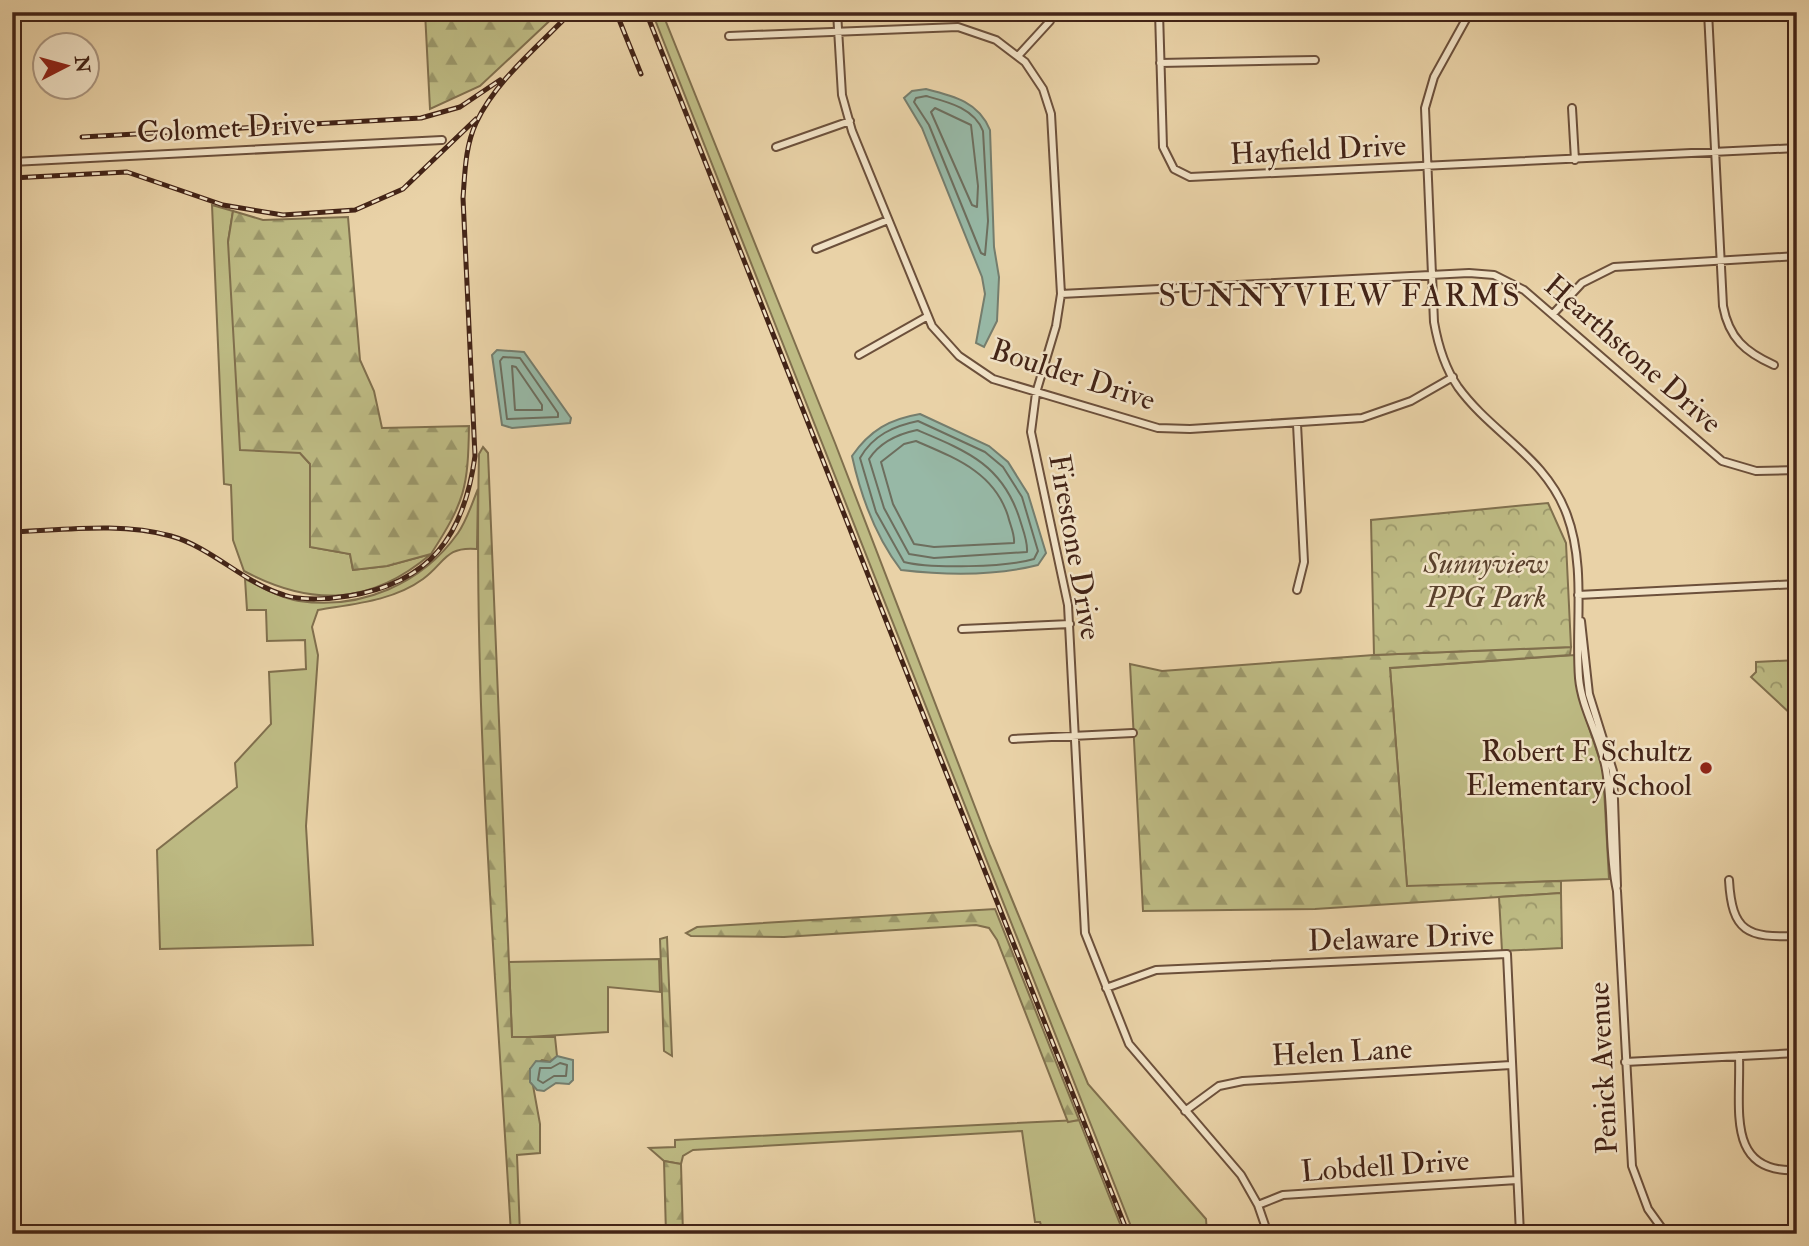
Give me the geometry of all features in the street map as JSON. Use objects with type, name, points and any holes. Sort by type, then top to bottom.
[{"type":"street","name":"Boulder Drive","points":[[837,12],[842,95],[888,220],[928,316],[942,338],[966,362],[993,379],[1158,428],[1337,422],[1378,414],[1410,401],[1452,377]]},
{"type":"street","name":"Hayfield Drive","points":[[1159,12],[1165,155],[1174,169],[1190,177],[1797,148]]},
{"type":"street","name":"Penick Avenue","points":[[1470,12],[1441,63],[1429,92],[1424,126],[1431,275],[1437,336],[1452,377],[1483,414],[1533,459],[1555,487],[1572,532],[1578,595],[1581,693],[1605,766],[1612,866],[1617,891],[1632,1166],[1648,1209],[1666,1234]]},
{"type":"street","points":[[1709,12],[1723,306],[1731,332],[1744,348],[1774,365]]},
{"type":"street","points":[[1018,56],[1050,21]]},
{"type":"street","name":"Firestone Drive","points":[[729,36],[958,27],[986,35],[1018,56],[1043,89],[1051,114],[1061,293],[1056,326],[1036,393],[1031,432],[1065,587],[1070,624],[1082,920],[1136,1056],[1235,1167],[1258,1205],[1268,1234]]},
{"type":"street","points":[[1160,63],[1315,60]]},
{"type":"street","points":[[1572,108],[1575,160]]},
{"type":"street","points":[[776,146],[850,121]]},
{"type":"street","name":"Colomet Drive","points":[[12,162],[442,140]]},
{"type":"street","points":[[816,249],[888,220]]},
{"type":"street","points":[[1553,314],[1582,283],[1603,270],[1627,265],[1797,256]]},
{"type":"street","name":"Hearthstone Drive","points":[[1061,293],[1431,275],[1494,275],[1518,286],[1553,314],[1723,461],[1744,470],[1797,470]]},
{"type":"street","points":[[859,355],[928,316]]},
{"type":"street","points":[[1297,424],[1304,562],[1297,590]]},
{"type":"street","points":[[1578,595],[1797,584]]},
{"type":"street","points":[[962,629],[1070,624]]},
{"type":"street","points":[[1013,739],[1133,733]]},
{"type":"street","points":[[1729,880],[1734,915],[1748,931],[1762,936],[1797,936]]},
{"type":"street","name":"Delaware Drive","points":[[1107,988],[1156,970],[1507,954],[1520,1234]]},
{"type":"street","points":[[1625,1062],[1797,1053]]},
{"type":"street","points":[[1739,1056],[1742,1135],[1747,1152],[1757,1164],[1770,1170],[1797,1170]]},
{"type":"street","name":"Helen Lane","points":[[1185,1111],[1207,1093],[1231,1082],[1511,1065]]},
{"type":"street","name":"Lobdell Drive","points":[[1258,1205],[1283,1195],[1517,1180]]},
{"type":"green space","points":[[425,12],[559,12],[480,86],[430,109]]},
{"type":"green space","points":[[652,12],[662,12],[835,443],[990,846],[1088,1084],[1206,1219],[1207,1234],[1134,1234]]},
{"type":"green space","points":[[212,205],[233,211],[228,242],[300,453],[311,465],[310,547],[350,554],[353,570],[387,566],[431,554],[409,571],[386,583],[340,595],[317,595],[293,591],[244,571],[233,540],[231,485],[224,484]]},
{"type":"green space","points":[[233,211],[263,220],[348,217],[360,360],[374,391],[382,428],[469,426],[466,480],[458,507],[431,554],[387,566],[353,570],[350,554],[310,547],[310,464],[300,453],[240,450],[228,242]]},
{"type":"green space","points":[[483,447],[488,453],[512,1037],[555,1037],[557,1056],[550,1062],[542,1060],[530,1069],[540,1124],[540,1153],[517,1155],[520,1234],[511,1234],[487,844],[478,551],[479,454]]},
{"type":"green space","points":[[478,489],[477,549],[452,553],[423,579],[386,597],[318,610],[312,627],[318,655],[306,826],[313,945],[160,949],[157,850],[237,787],[235,763],[271,724],[269,672],[306,669],[305,640],[267,641],[266,610],[247,610],[245,579],[285,597],[322,603],[367,597],[388,590],[427,566],[443,551],[461,528]]},
{"type":"green space","name":"Sunnyview PPG Park","points":[[1548,503],[1566,543],[1571,647],[1374,655],[1371,520]]},
{"type":"green space","points":[[1571,647],[1570,655],[1390,668],[1407,886],[1561,881],[1561,893],[1315,909],[1143,911],[1130,664],[1162,671],[1374,655]]},
{"type":"green space","points":[[1575,655],[1579,697],[1603,770],[1609,879],[1407,887],[1390,668]]},
{"type":"green space","points":[[1797,660],[1797,712],[1793,716],[1751,677],[1756,672],[1756,662]]},
{"type":"green space","points":[[1561,893],[1562,948],[1502,951],[1499,897]]},
{"type":"green space","points":[[995,909],[1079,1120],[1068,1122],[997,940],[989,928],[976,925],[784,937],[691,936],[686,933],[697,927]]},
{"type":"green space","points":[[667,937],[672,1056],[664,1051],[660,939]]},
{"type":"green space","points":[[659,959],[660,992],[608,987],[608,1032],[512,1038],[509,962]]},
{"type":"green space","points":[[1079,1120],[1124,1234],[1044,1234],[1040,1222],[1035,1222],[1022,1131],[693,1150],[683,1156],[681,1164],[664,1161],[649,1148],[675,1147],[675,1140]]},
{"type":"green space","points":[[664,1161],[681,1164],[683,1234],[666,1234]]},
{"type":"water","points":[[926,89],[956,98],[972,107],[985,120],[990,130],[994,247],[999,277],[997,321],[984,347],[976,343],[985,294],[982,277],[922,128],[904,98],[912,91]]},
{"type":"water","points":[[497,350],[524,352],[571,418],[570,423],[512,428],[502,425],[492,355]]},
{"type":"water","points":[[920,414],[989,446],[1008,462],[1028,494],[1046,553],[1038,565],[970,574],[901,570],[870,516],[852,456],[866,439],[882,427]]},
{"type":"water","points":[[557,1056],[573,1060],[573,1080],[569,1084],[556,1083],[544,1091],[537,1090],[530,1082],[530,1069],[536,1061],[550,1062]]},
{"type":"railway","points":[[13,532],[112,528],[171,536],[200,548],[269,589],[299,598],[333,598],[377,590],[401,580],[421,567],[438,551],[452,532],[470,484],[475,456],[463,198],[470,141],[476,123],[495,92],[571,12]]},
{"type":"railway","points":[[616,12],[641,74]]},
{"type":"railway","points":[[646,12],[1128,1234]]},
{"type":"railway","points":[[82,137],[421,118],[460,107],[500,80]]},
{"type":"railway","points":[[12,178],[127,172],[223,205],[283,215],[355,210],[403,189],[476,119]]},
{"type":"place","name":"Robert F. Schultz Elementary School","points":[[1706,768]]},
{"type":"district","name":"SUNNYVIEW FARMS","points":[[1340,296]]}]
